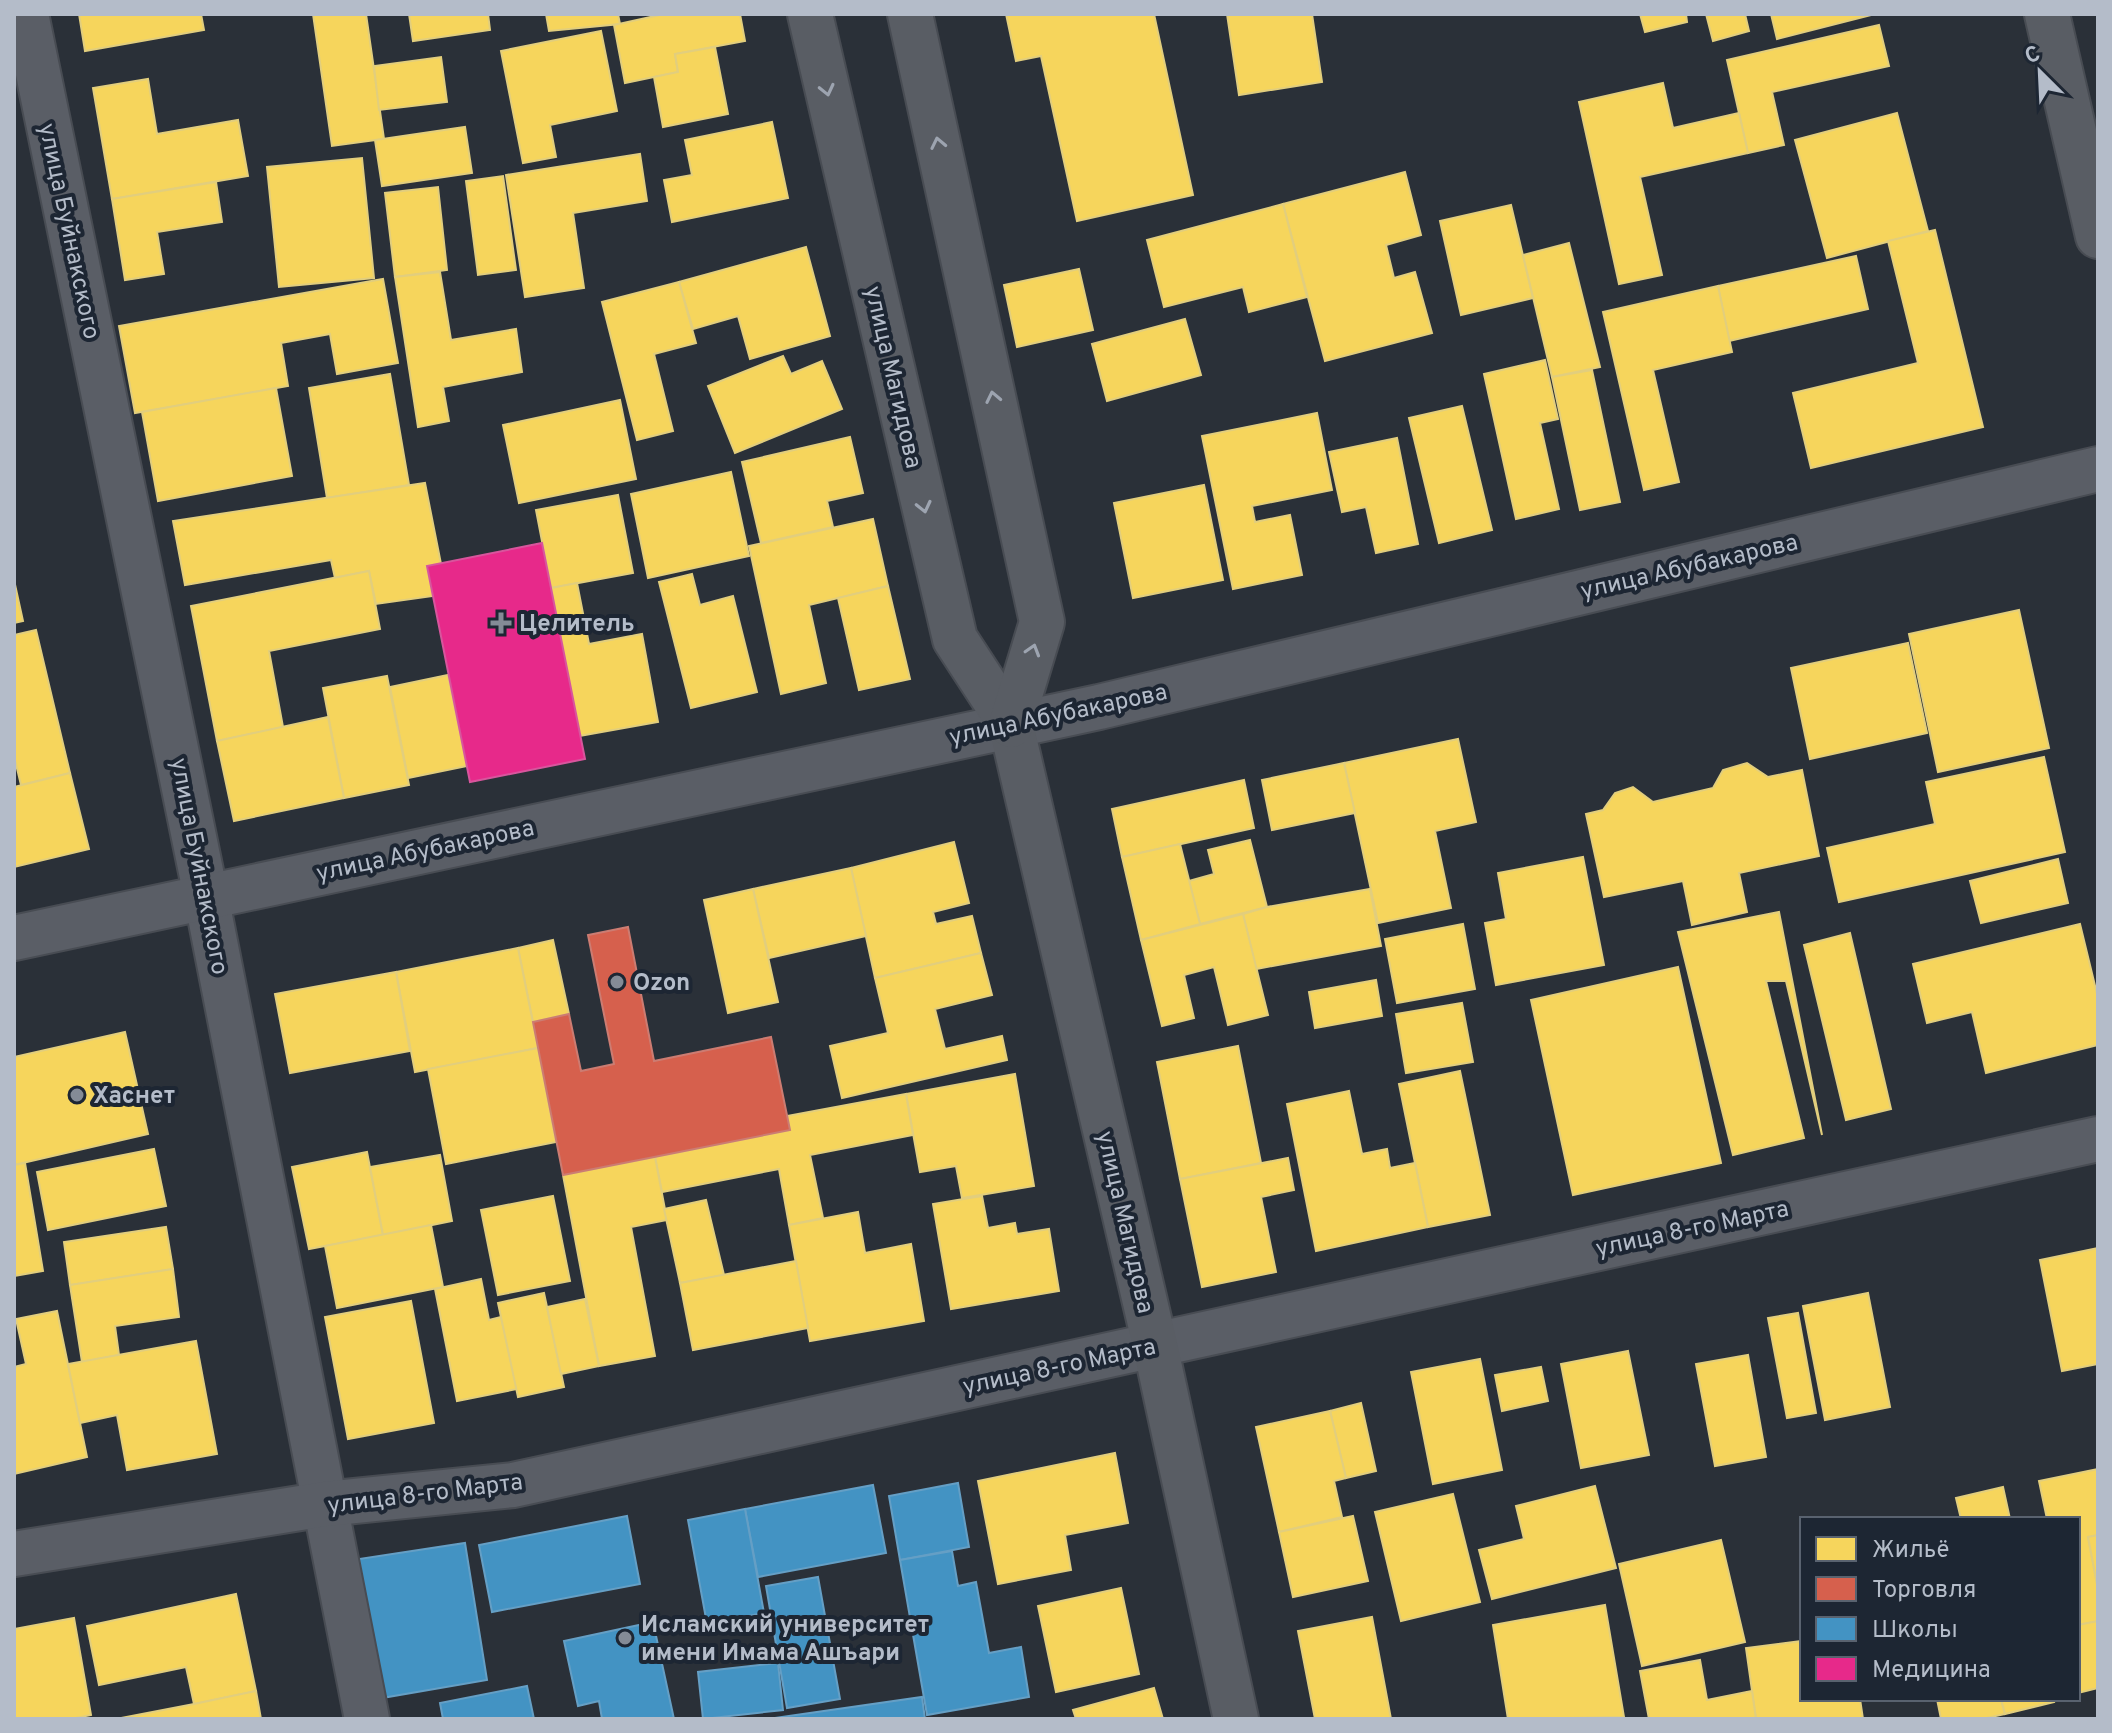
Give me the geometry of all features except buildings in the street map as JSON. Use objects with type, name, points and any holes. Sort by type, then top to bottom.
[{"type":"main road","name":"улица Магидова","points":[[810,14],[955,639],[1011,725],[1155,1345],[1236,1719]]},
{"type":"main road","name":"улица Магидова","points":[[910,14],[1042,622],[1011,725]]},
{"type":"main road","points":[[2047,14],[2098,236]]},
{"type":"street","name":"улица Буйнакского","points":[[26,14],[206,896],[367,1719]]},
{"type":"street","name":"улица Абубакарова","points":[[14,938],[1129,700],[2098,469]]},
{"type":"street","name":"улица 8-го Марта","points":[[14,1554],[325,1504],[513,1485],[2098,1139]]},
{"type":"place","name":"Целитель","points":[[501,623]]},
{"type":"place","name":"Ozon","points":[[617,982]]},
{"type":"place","name":"Хаснет","points":[[77,1095]]},
{"type":"place","name":"Исламский университет имени Имама Ашъари","points":[[625,1638]]}]
